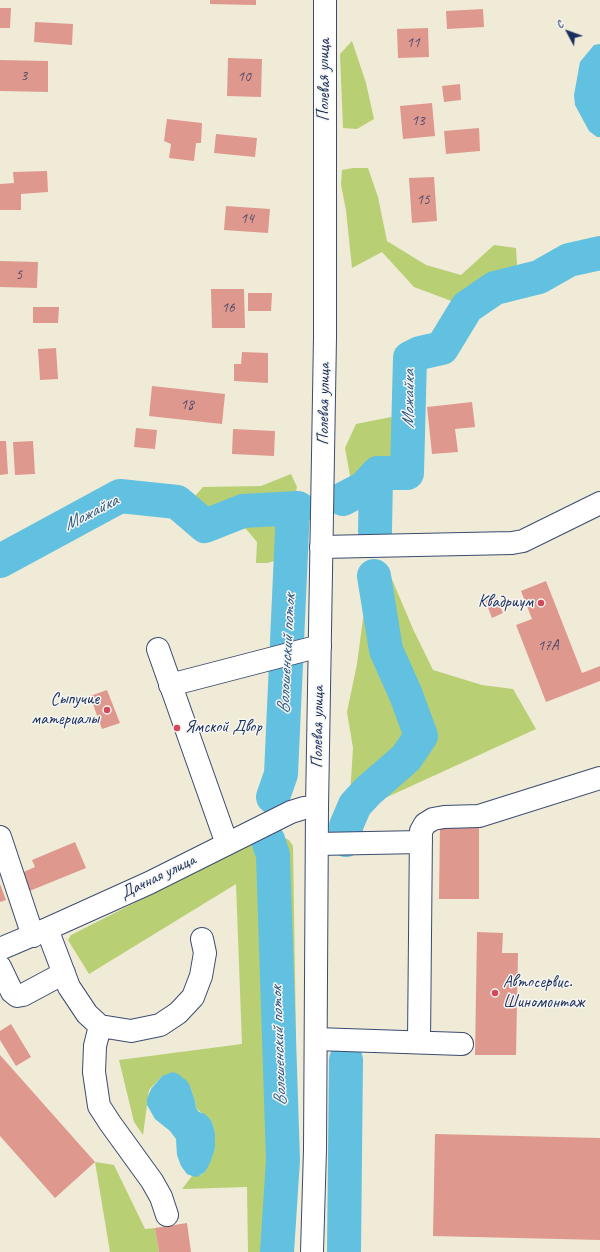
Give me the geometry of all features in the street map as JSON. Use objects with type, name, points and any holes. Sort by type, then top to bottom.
[{"type":"main road","name":"Полевая улица","points":[[312,1252],[315,1149],[317,807],[325,337],[325,0]]},
{"type":"main road","points":[[321,547],[512,543],[523,541],[600,503]]},
{"type":"main road","points":[[170,685],[320,646]]},
{"type":"main road","points":[[158,649],[227,844]]},
{"type":"main road","points":[[419,1042],[421,831],[425,824],[433,819],[444,817],[479,816],[600,778]]},
{"type":"main road","name":"Дачная улица","points":[[0,949],[149,883],[290,812],[304,808],[317,807]]},
{"type":"main road","points":[[0,837],[40,932],[64,973],[69,986],[87,1014],[100,1026],[131,1031],[160,1025],[178,1012],[193,997],[201,976],[205,953],[202,939]]},
{"type":"main road","points":[[317,844],[421,842]]},
{"type":"main road","points":[[0,967],[12,992],[17,996],[64,973]]},
{"type":"main road","points":[[100,1026],[95,1046],[94,1072],[100,1106],[110,1123],[152,1181],[161,1197],[167,1215]]},
{"type":"main road","points":[[316,1039],[462,1044]]},
{"type":"green space","points":[[352,41],[366,83],[374,119],[357,129],[343,128],[340,54]]},
{"type":"green space","points":[[368,168],[378,197],[387,241],[426,265],[461,275],[494,245],[516,248],[519,295],[454,302],[414,287],[382,252],[352,268],[346,210],[341,185],[342,170]]},
{"type":"green space","points":[[391,417],[401,429],[397,459],[363,481],[351,481],[345,448],[356,424]]},
{"type":"green space","points":[[291,474],[297,487],[282,559],[267,563],[256,563],[257,542],[246,529],[191,504],[195,496],[203,487],[261,486]]},
{"type":"green space","points":[[382,572],[388,573],[391,577],[413,629],[433,670],[482,685],[513,689],[536,729],[372,804],[350,795],[353,748],[347,712],[357,664],[368,581]]},
{"type":"green space","points":[[267,836],[283,837],[289,840],[293,846],[296,1039],[289,1252],[248,1252],[247,1187],[182,1189],[192,1176],[201,1175],[205,1172],[215,1148],[215,1133],[212,1122],[196,1108],[190,1086],[162,1076],[149,1090],[143,1135],[134,1122],[119,1060],[242,1044],[236,884],[89,974],[68,940],[71,935]]},
{"type":"green space","points":[[95,1162],[114,1165],[145,1229],[155,1228],[159,1252],[110,1252]]},
{"type":"water","points":[[600,44],[600,137],[597,137],[589,131],[575,105],[574,95],[580,62],[594,45]]},
{"type":"water","points":[[173,1072],[187,1081],[195,1101],[196,1108],[199,1112],[205,1114],[209,1118],[212,1122],[215,1133],[215,1148],[210,1163],[205,1172],[197,1177],[187,1174],[181,1166],[177,1155],[176,1139],[170,1131],[155,1119],[147,1105],[147,1099],[151,1089],[162,1076]]},
{"type":"building","points":[[210,0],[256,0],[256,5],[210,4]]},
{"type":"building","points":[[0,8],[11,8],[10,28],[0,28]]},
{"type":"building","points":[[483,9],[484,27],[447,29],[446,11]]},
{"type":"building","points":[[35,22],[73,24],[72,45],[34,42]]},
{"type":"building","points":[[428,28],[429,57],[398,58],[397,29]]},
{"type":"building","points":[[228,58],[262,59],[261,97],[227,96]]},
{"type":"building","points":[[0,60],[48,61],[48,92],[0,91]]},
{"type":"building","points":[[460,84],[461,100],[444,102],[442,86]]},
{"type":"building","points":[[432,103],[435,136],[403,139],[400,106]]},
{"type":"building","points":[[167,119],[202,123],[201,143],[196,143],[194,161],[169,158],[171,144],[164,141]]},
{"type":"building","points":[[479,128],[480,151],[446,154],[444,131]]},
{"type":"building","points":[[216,134],[257,138],[255,157],[214,153]]},
{"type":"building","points":[[47,171],[48,192],[21,194],[21,210],[0,210],[0,184],[14,183],[13,172]]},
{"type":"building","points":[[434,177],[437,221],[412,223],[409,178]]},
{"type":"building","points":[[226,206],[270,209],[268,233],[224,230]]},
{"type":"building","points":[[0,261],[38,262],[37,288],[0,287]]},
{"type":"building","points":[[211,289],[244,289],[245,328],[212,328]]},
{"type":"building","points":[[248,293],[272,293],[271,311],[248,311]]},
{"type":"building","points":[[33,307],[59,307],[58,323],[33,323]]},
{"type":"building","points":[[56,348],[58,379],[40,380],[38,349]]},
{"type":"building","points":[[242,352],[268,353],[268,383],[234,381],[234,364],[241,364]]},
{"type":"building","points":[[152,386],[225,394],[222,424],[149,416]]},
{"type":"building","points":[[472,402],[475,427],[455,429],[458,452],[432,454],[427,407]]},
{"type":"building","points":[[136,428],[157,430],[155,449],[134,447]]},
{"type":"building","points":[[233,429],[275,431],[274,456],[232,454]]},
{"type":"building","points":[[0,441],[6,441],[8,474],[0,475]]},
{"type":"building","points":[[33,441],[35,474],[15,475],[13,442]]},
{"type":"building","points":[[546,581],[582,673],[600,666],[600,681],[546,702],[516,625],[532,619],[521,591]]},
{"type":"building","points":[[495,595],[503,613],[492,618],[485,600]]},
{"type":"building","points":[[107,690],[120,723],[102,729],[90,696]]},
{"type":"building","points":[[440,825],[479,825],[479,899],[439,899]]},
{"type":"building","points":[[75,842],[86,868],[27,892],[19,874],[35,867],[32,860]]},
{"type":"building","points":[[0,884],[6,900],[0,902]]},
{"type":"building","points":[[477,932],[503,933],[502,953],[518,953],[516,1055],[475,1055]]},
{"type":"building","points":[[11,1024],[31,1057],[16,1066],[0,1040],[0,1031]]},
{"type":"building","points":[[0,1055],[95,1162],[55,1198],[0,1136]]},
{"type":"building","points":[[435,1134],[600,1138],[600,1240],[433,1236]]},
{"type":"building","points":[[187,1223],[191,1252],[159,1252],[155,1228]]},
{"type":"waterway","name":"Можайка","points":[[343,499],[364,488],[378,473],[407,473],[410,358],[420,353],[442,348],[467,307],[495,288],[539,277],[569,260],[600,253]]},
{"type":"waterway","points":[[375,532],[376,475]]},
{"type":"waterway","name":"Можайка","points":[[0,561],[120,496],[177,502],[205,526],[243,511],[298,508]]},
{"type":"waterway","name":"Волошенский поток","points":[[273,797],[281,774],[293,509]]},
{"type":"waterway","points":[[346,840],[346,826],[355,805],[368,791],[406,758],[421,736],[406,695],[386,650],[374,576]]},
{"type":"waterway","name":"Волошенский поток","points":[[268,840],[273,855],[283,1160],[277,1252]]},
{"type":"waterway","points":[[344,1252],[346,1060]]},
{"type":"place","name":"Квадриум","points":[[541,603]]},
{"type":"place","name":"Сыпучие материалы","points":[[107,710]]},
{"type":"place","name":"Ямской Двор","points":[[177,728]]},
{"type":"place","name":"Автосервис. Шиномонтаж","points":[[495,993]]}]
